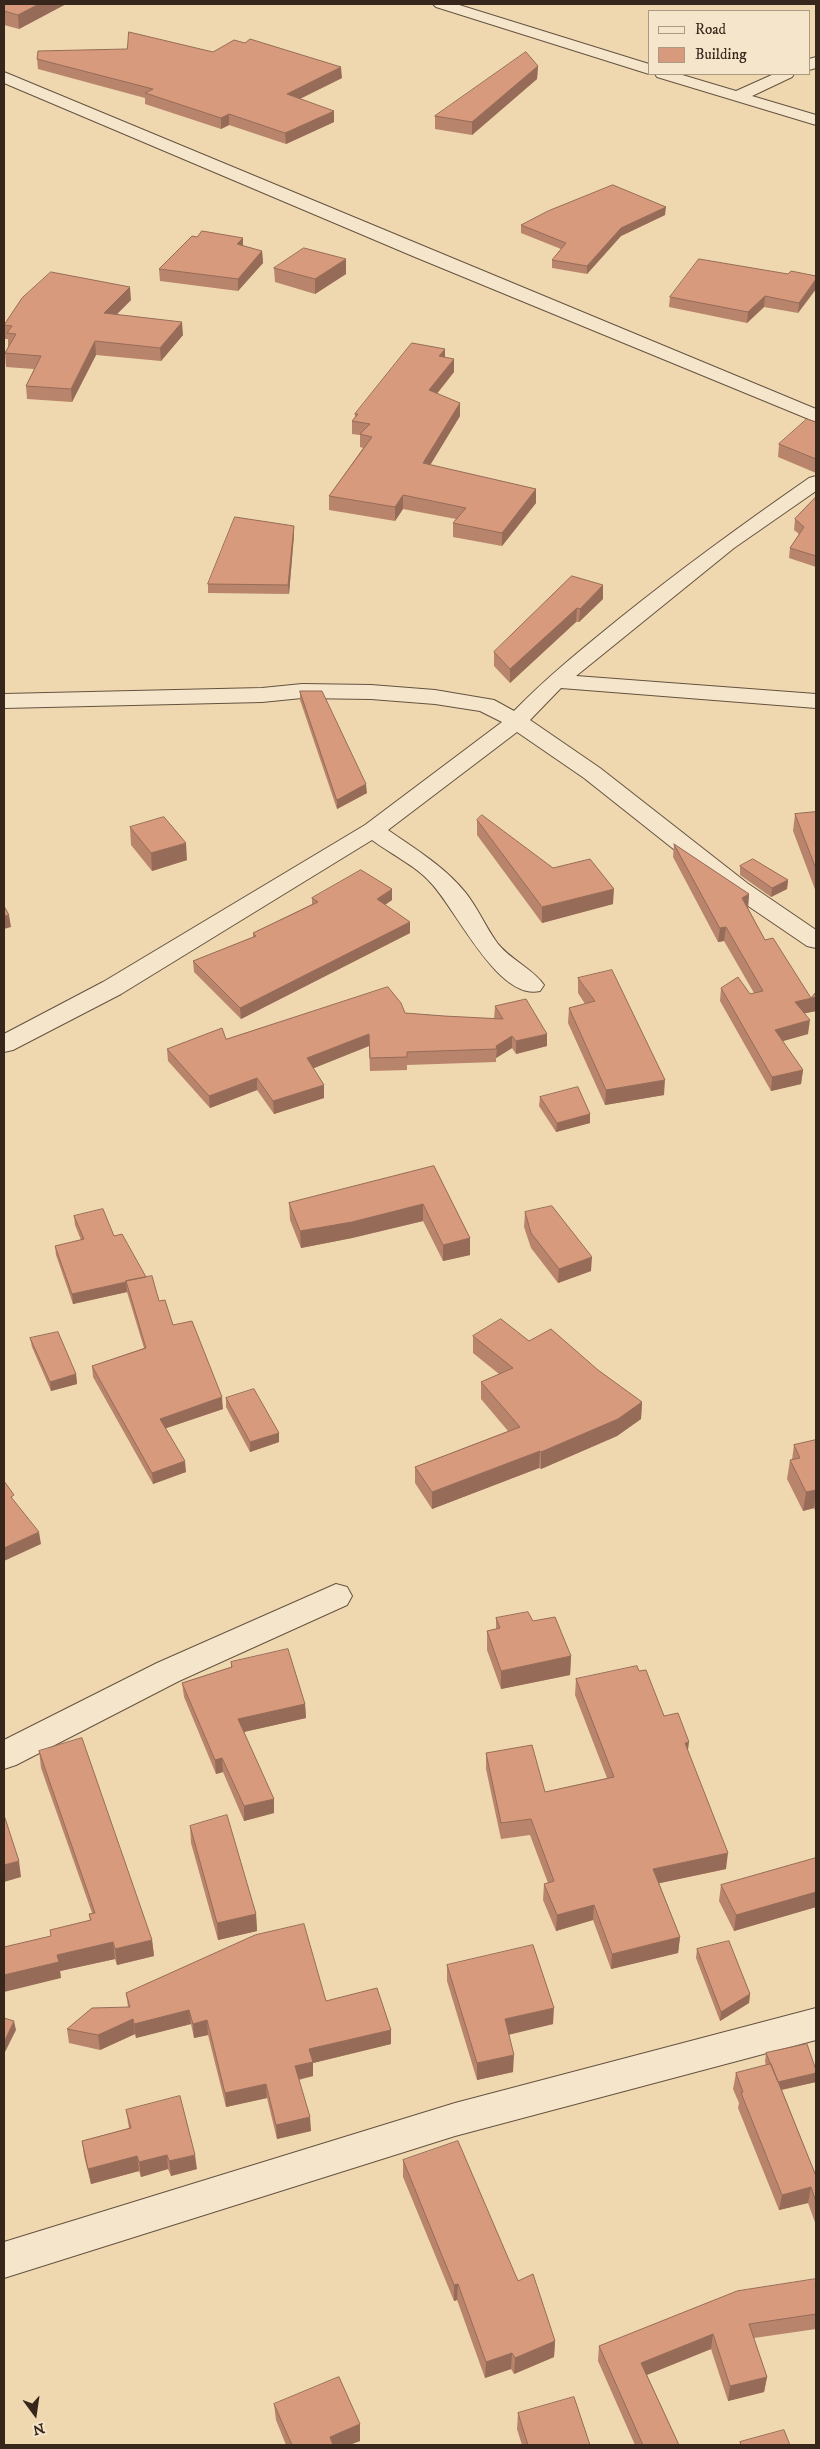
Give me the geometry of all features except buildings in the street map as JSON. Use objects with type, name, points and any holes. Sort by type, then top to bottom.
[{"type":"street","points":[[442,4],[648,69]]},
{"type":"street","points":[[666,75],[736,98],[816,120]]},
{"type":"street","points":[[736,98],[784,75]]},
{"type":"street","points":[[4,77],[430,257],[639,341],[816,416]]},
{"type":"street","points":[[4,1044],[120,983],[373,830],[517,721],[556,681],[720,549],[816,482]]},
{"type":"street","points":[[556,681],[816,701]]},
{"type":"street","points":[[4,701],[262,695],[302,691],[371,692],[486,705],[517,721],[642,810],[738,888],[816,941]]},
{"type":"street","points":[[373,830],[438,876],[457,898],[489,949],[509,969],[531,985]]},
{"type":"street","points":[[4,1756],[75,1717],[232,1641],[336,1596]]},
{"type":"street","points":[[4,2260],[107,2230],[338,2154],[614,2076],[816,2024]]}]
